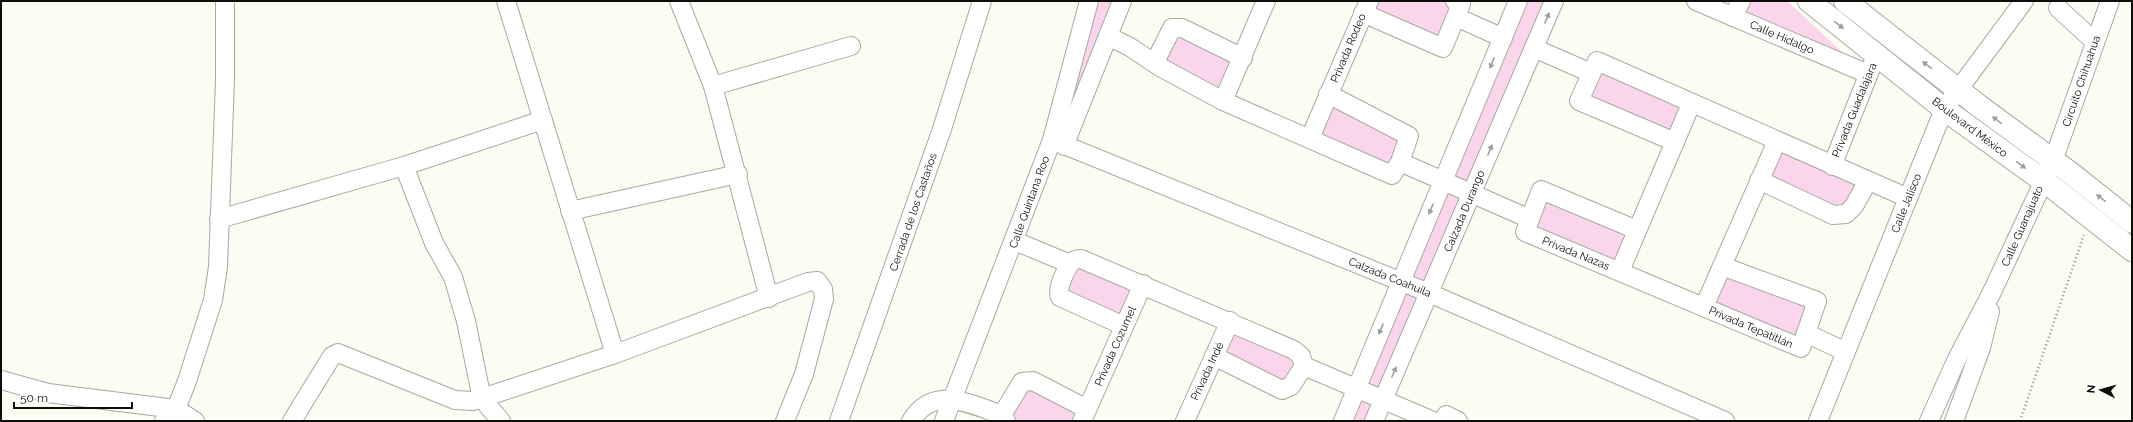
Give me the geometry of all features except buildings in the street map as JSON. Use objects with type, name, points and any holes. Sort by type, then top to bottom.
[{"type":"main road","name":"Boulevard México","points":[[1809,1],[1873,64],[1944,109],[2043,181],[2132,250]]},
{"type":"main road","name":"Boulevard México","points":[[1845,1],[2132,222]]},
{"type":"street","points":[[170,415],[187,381],[213,300],[218,267],[225,80],[225,1]]},
{"type":"street","points":[[506,1],[615,354]]},
{"type":"street","points":[[679,1],[713,86],[738,174],[770,298]]},
{"type":"street","name":"Cerrada de los Castaños","points":[[839,421],[942,130],[982,1]]},
{"type":"street","name":"Calle Quintana Roo","points":[[1058,143],[1089,1]]},
{"type":"street","name":"Calle Quintana Roo","points":[[944,421],[954,399],[1015,241],[1058,143],[1108,36],[1122,1]]},
{"type":"street","points":[[1223,101],[1243,58],[1266,1]]},
{"type":"street","points":[[1343,421],[1518,1]]},
{"type":"street","name":"Calzada Durango","points":[[1374,421],[1554,1]]},
{"type":"street","name":"Calle Hidalgo","points":[[1696,1],[1737,9],[1873,64]]},
{"type":"street","name":"Calle Jalisco","points":[[1818,421],[1944,109],[2023,1]]},
{"type":"street","name":"Circuito Chihuahua","points":[[2053,161],[2110,1]]},
{"type":"street","points":[[1366,7],[1443,48],[1455,9],[1503,38]]},
{"type":"street","name":"Privada Rodeo","points":[[1310,138],[1366,7]]},
{"type":"street","points":[[2058,8],[2095,42]]},
{"type":"street","points":[[1155,62],[1172,28],[1175,27],[1182,28],[1243,58]]},
{"type":"street","points":[[1108,36],[1223,101],[1392,175],[1400,162],[1530,219]]},
{"type":"street","points":[[713,86],[851,46]]},
{"type":"street","points":[[1534,48],[1591,73],[1579,101],[1675,142]]},
{"type":"street","name":"Privada Guadalajara","points":[[1591,73],[1597,62],[1908,198]]},
{"type":"street","name":"Privada Guadalajara","points":[[1832,166],[1873,64]]},
{"type":"street","name":"Privada Rodeo","points":[[1328,94],[1408,136],[1400,162]]},
{"type":"street","name":"Privada Nazas","points":[[1638,230],[1541,190],[1525,232],[1620,271],[1638,230],[1691,104]]},
{"type":"street","points":[[219,220],[404,166],[543,120]]},
{"type":"street","name":"Privada Tepatitlán","points":[[1722,266],[1817,301],[1801,348],[1704,307],[1722,266],[1760,180],[1777,141]]},
{"type":"street","name":"Calzada Coahuila","points":[[1058,143],[1429,293],[1725,421]]},
{"type":"street","name":"Calle Guanajuato","points":[[1929,421],[1956,361],[1992,292],[2053,161]]},
{"type":"street","points":[[404,166],[434,244],[453,277],[466,322],[482,399],[501,421]]},
{"type":"street","points":[[570,211],[738,174]]},
{"type":"street","points":[[1760,180],[1833,215],[1846,214],[1854,206],[1868,181]]},
{"type":"street","points":[[1015,241],[1070,264]]},
{"type":"street","points":[[1124,326],[1060,297],[1058,291],[1070,264],[1075,259],[1081,258],[1230,321],[1294,350],[1301,356],[1304,366],[1382,401],[1433,421]]},
{"type":"street","points":[[1620,271],[1704,307]]},
{"type":"street","points":[[292,421],[332,356],[338,353],[455,400],[465,402],[482,399],[615,354],[770,298],[808,282],[817,281],[823,289],[824,299],[804,374],[785,421]]},
{"type":"street","name":"Privada Cozumel","points":[[954,399],[1004,418],[1022,382],[1025,380],[1033,381],[1084,415],[1143,284]]},
{"type":"street","name":"Calle Guanajuato","points":[[1954,421],[1981,348],[1992,292]]},
{"type":"street","name":"Privada Indé","points":[[1185,421],[1230,321]]},
{"type":"street","name":"Privada Tepatitlán","points":[[1806,333],[1846,352]]},
{"type":"street","points":[[1214,356],[1282,390],[1291,386],[1304,366]]},
{"type":"street","points":[[1,380],[48,393],[170,415],[195,421]]},
{"type":"street","points":[[911,421],[918,409],[933,401],[954,399]]},
{"type":"street","points":[[1443,421],[1446,415],[1458,421]]},
{"type":"path","points":[[2020,421],[2090,218]]},
{"type":"shaded area","points":[[1093,1],[1118,1],[1063,141],[1085,26]]},
{"type":"shaded area","points":[[1371,1],[1450,1],[1459,4],[1443,46],[1366,13]]},
{"type":"shaded area","points":[[1522,1],[1551,1],[1370,421],[1345,421]]},
{"type":"shaded area","points":[[1745,1],[1787,1],[1853,62],[1738,15]]},
{"type":"shaded area","points":[[1173,31],[1240,58],[1222,98],[1157,62]]},
{"type":"shaded area","points":[[1598,64],[1689,104],[1674,141],[1581,101]]},
{"type":"shaded area","points":[[1329,97],[1406,136],[1392,173],[1311,137]]},
{"type":"shaded area","points":[[1777,146],[1859,184],[1846,207],[1834,211],[1764,178]]},
{"type":"shaded area","points":[[1542,192],[1633,230],[1618,267],[1527,231]]},
{"type":"shaded area","points":[[1079,264],[1136,287],[1121,321],[1064,294]]},
{"type":"shaded area","points":[[1724,270],[1810,304],[1799,344],[1708,306]]},
{"type":"shaded area","points":[[1231,324],[1299,357],[1286,388],[1217,355]]},
{"type":"shaded area","points":[[1024,386],[1081,412],[1077,421],[1010,421]]}]
